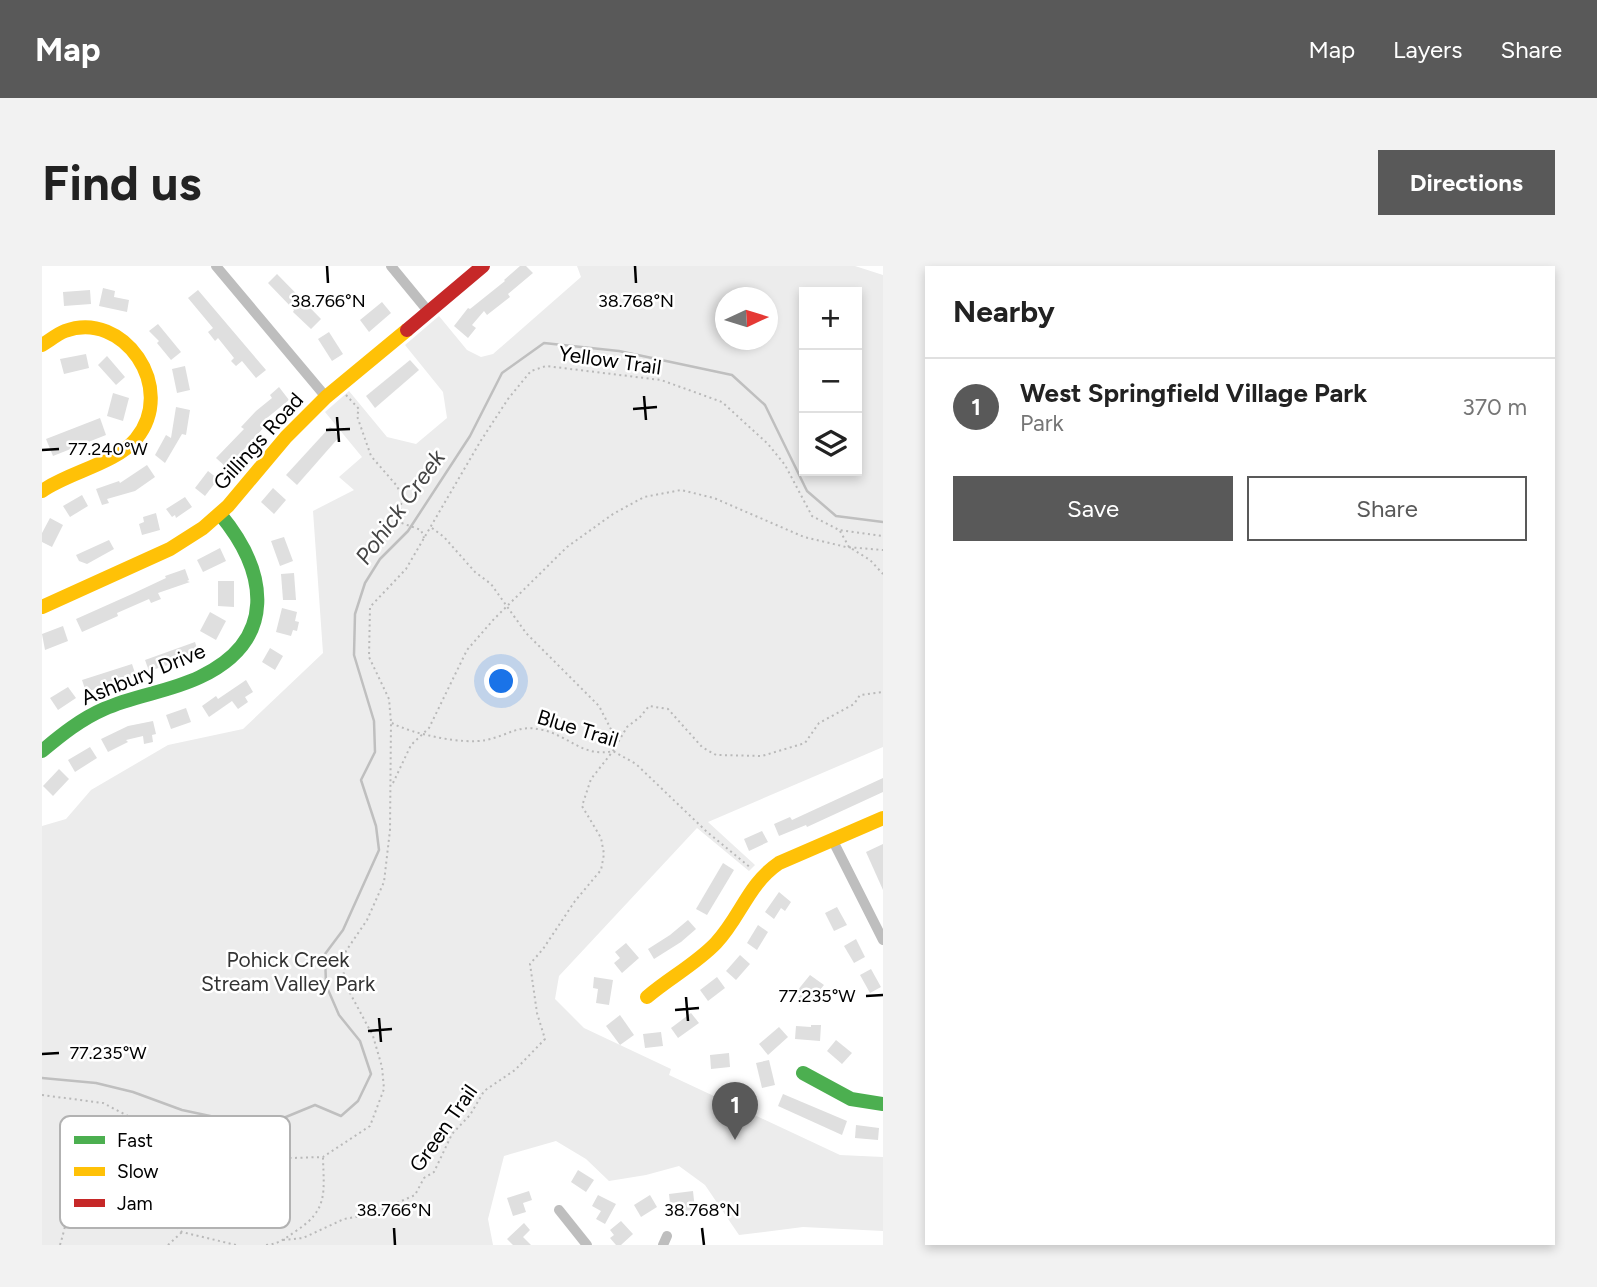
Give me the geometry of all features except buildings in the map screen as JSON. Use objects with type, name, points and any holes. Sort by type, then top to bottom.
[{"type":"street","points":[[216,266],[332,393]]},
{"type":"street","points":[[391,266],[428,311]]},
{"type":"street","name":"Gillings Road","points":[[42,607],[170,549],[197,533],[220,514],[286,437],[332,393],[483,266]]},
{"type":"street","points":[[42,345],[60,333],[75,329],[94,329],[110,333],[131,347],[143,363],[151,383],[152,401],[145,426],[127,448],[108,459],[63,476],[42,491]]},
{"type":"street","name":"Ashbury Drive","points":[[42,751],[76,723],[104,709],[209,673],[227,661],[240,646],[256,612],[256,574],[247,547],[220,514]]},
{"type":"street","points":[[647,997],[718,941],[760,877],[779,863],[883,818]]},
{"type":"street","points":[[832,839],[883,940]]},
{"type":"street","points":[[803,1073],[849,1099],[868,1104],[883,1104]]},
{"type":"street","points":[[559,1210],[587,1245]]},
{"type":"path","name":"Yellow Trail","points":[[391,786],[389,699],[369,657],[370,607],[406,569],[458,477],[508,399],[531,371],[546,366],[662,380],[722,402],[768,444],[785,465],[812,516],[839,530],[883,536]]},
{"type":"path","points":[[332,393],[352,399],[359,409],[357,416],[371,456],[397,486],[402,498],[399,523],[421,530],[425,539]]},
{"type":"path","points":[[290,1158],[323,1157],[370,1126],[384,1089],[382,1067],[373,1036],[343,980],[346,951],[367,920],[384,882],[391,786],[411,745],[429,728],[467,650],[508,607],[567,547],[613,514],[644,498],[681,490],[714,498],[804,537],[849,547],[883,550]]},
{"type":"path","points":[[432,527],[475,572],[491,584],[526,633],[599,706],[617,742]]},
{"type":"path","points":[[839,530],[849,547],[870,560],[883,574]]},
{"type":"path","points":[[613,751],[627,727],[649,706],[654,706],[668,709],[702,747],[716,755],[762,757],[805,743],[820,723],[854,704],[860,695],[883,692]]},
{"type":"path","name":"Blue Trail","points":[[391,722],[403,729],[456,740],[485,741],[523,727],[546,730],[599,754],[613,751],[636,764],[706,831],[760,877]]},
{"type":"path","name":"Green Trail","points":[[283,1240],[303,1238],[344,1219],[372,1214],[415,1195],[424,1178],[433,1172],[452,1134],[470,1115],[484,1091],[515,1070],[545,1039],[537,1013],[530,964],[601,870],[604,854],[601,838],[582,806],[591,779],[613,751]]},
{"type":"path","points":[[42,1095],[103,1102],[129,1116]]},
{"type":"path","name":"Green Trail","points":[[266,1245],[276,1244],[312,1221],[324,1200],[323,1157]]},
{"type":"path","points":[[60,1245],[65,1228]]},
{"type":"path","points":[[179,1228],[183,1232],[236,1245]]},
{"type":"path","points":[[168,1245],[183,1232]]},
{"type":"green space","name":"Pohick Creek Stream Valley Park","points":[[577,266],[855,266],[883,275],[883,747],[708,822],[755,865],[749,871],[697,828],[559,976],[555,999],[584,1028],[671,1069],[669,1075],[840,1155],[883,1157],[883,1231],[803,1227],[739,1235],[705,1185],[679,1166],[609,1181],[586,1159],[556,1141],[504,1156],[488,1219],[493,1245],[42,1245],[42,826],[66,819],[91,790],[168,745],[243,729],[323,653],[313,511],[354,490],[339,477],[362,457],[325,412],[349,391],[387,437],[416,444],[447,418],[443,392],[405,345],[439,316],[467,350],[481,357],[493,354],[581,277]]},
{"type":"waterway","name":"Pohick Creek","points":[[288,1116],[315,1105],[341,1116],[358,1101],[371,1074],[360,1041],[339,1015],[326,985],[325,954],[343,930],[379,850],[376,826],[361,780],[375,752],[374,721],[354,655],[355,614],[365,583],[380,559],[408,531],[455,459],[470,436],[502,373],[544,343],[619,351],[732,375],[765,405],[807,491],[836,516],[883,522]]},
{"type":"waterway","name":"Pohick Creek","points":[[42,1078],[96,1083],[210,1116]]},
{"type":"traffic: fast","points":[[42,751],[79,722],[104,709],[200,677],[225,662],[243,644],[253,624],[257,603],[255,581],[248,559],[236,536],[220,514]]},
{"type":"traffic: fast","points":[[803,1073],[851,1099],[883,1104]]},
{"type":"traffic: slow","points":[[42,345],[65,331],[86,327],[106,331],[124,342],[138,358],[147,377],[151,398],[147,419],[136,439],[127,448],[42,491]]},
{"type":"traffic: slow","points":[[42,607],[170,549],[203,528],[228,506],[286,437],[326,397],[407,330]]},
{"type":"traffic: slow","points":[[647,997],[716,943],[768,871],[779,863],[883,818]]},
{"type":"traffic: jam","points":[[407,330],[483,266]]},
{"type":"place","name":"West Springfield Village Park","points":[[735,1140]]}]
